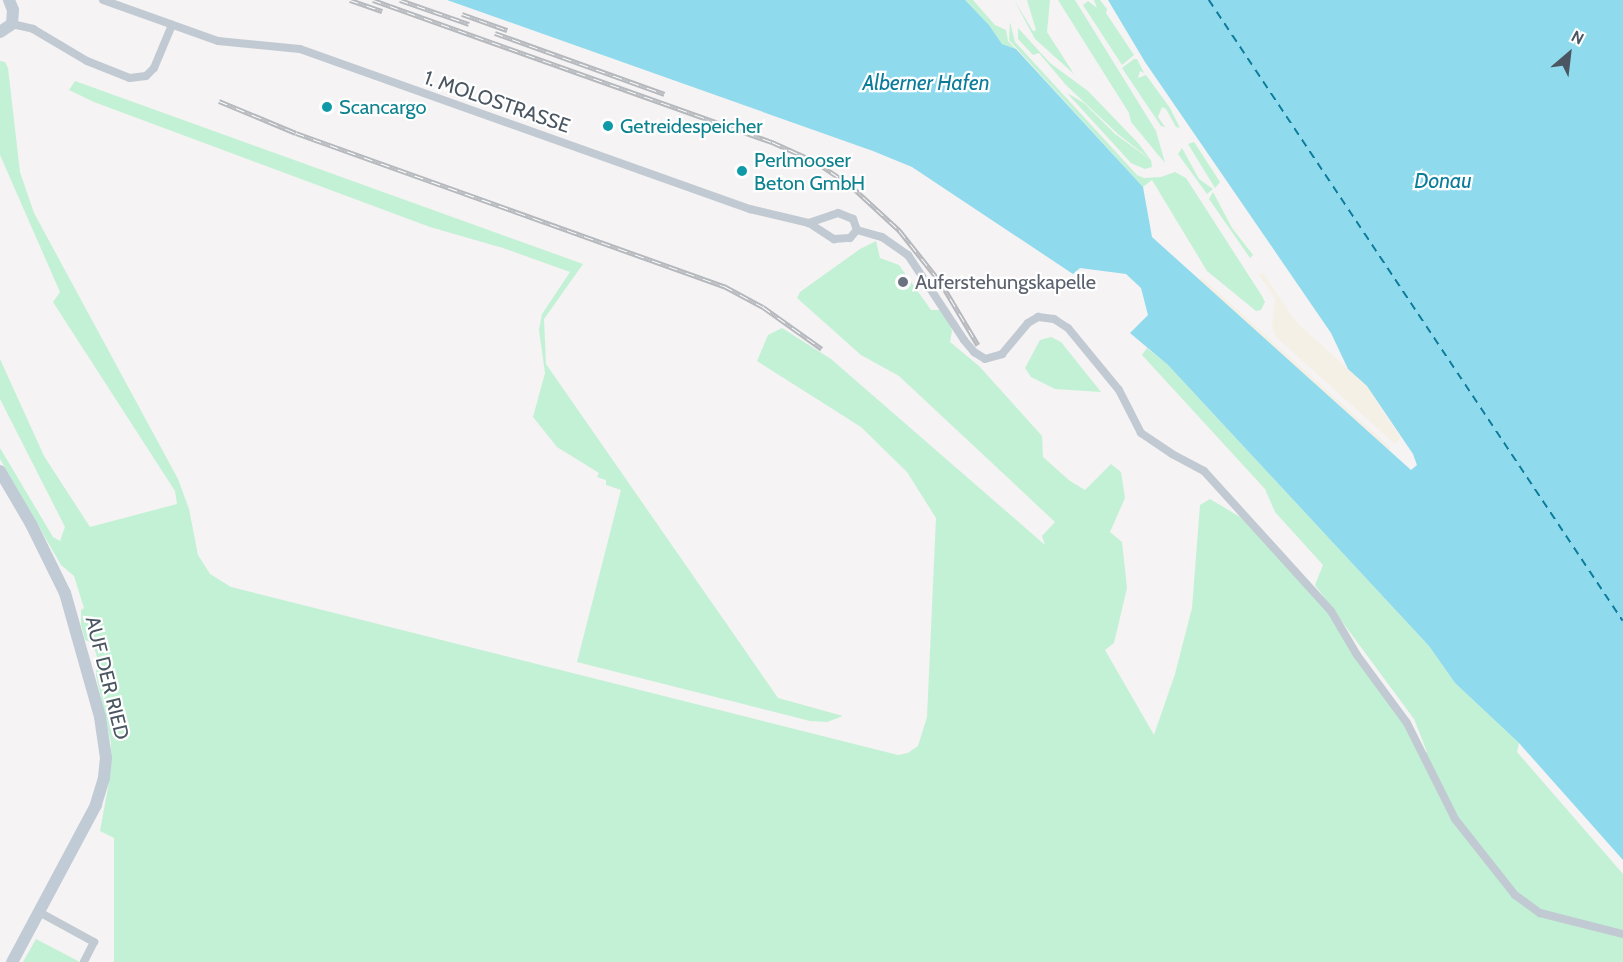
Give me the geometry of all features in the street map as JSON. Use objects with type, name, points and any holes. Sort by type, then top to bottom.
[{"type":"main road","points":[[0,32],[12,24],[13,10],[9,0]]},
{"type":"main road","name":"AUF DER RIED","points":[[0,471],[31,524],[65,593],[105,742],[104,778],[96,806],[12,962]]},
{"type":"street","name":"1. MOLOSTRASSE","points":[[103,0],[172,26],[234,44],[274,44],[300,49],[750,209],[809,223],[826,235],[841,240],[850,238],[857,230]]},
{"type":"street","points":[[12,24],[33,29],[87,61],[130,78],[146,76],[154,68],[172,26]]},
{"type":"street","points":[[809,223],[838,213],[853,219],[857,230],[882,237],[896,244],[908,255],[964,340],[974,352],[985,359],[1002,354],[1028,323],[1038,317],[1054,319],[1068,328],[1119,390],[1141,433],[1172,454],[1204,471],[1331,611],[1357,655],[1407,723],[1455,819],[1515,895],[1540,913],[1623,934]]},
{"type":"street","points":[[39,912],[94,942],[84,962]]},
{"type":"green space","points":[[965,0],[973,0],[995,25],[1006,30],[1008,41],[1016,49],[1002,44],[989,25]]},
{"type":"green space","points":[[1014,0],[1033,31],[1036,30],[1027,0],[1050,0],[1047,32],[1074,74],[1035,39]]},
{"type":"green space","points":[[1058,0],[1075,0],[1156,131],[1165,163],[1131,122],[1129,113]]},
{"type":"green space","points":[[1094,0],[1100,0],[1107,9],[1106,13],[1134,55],[1122,65],[1083,5],[1088,1],[1097,8]]},
{"type":"green space","points":[[1010,22],[1015,42],[1137,175],[1144,178],[1161,177],[1175,172],[1186,178],[1262,296],[1265,302],[1261,310],[1256,311],[1207,271],[1152,180],[1143,187],[1009,40]]},
{"type":"green space","points":[[1018,28],[1050,63],[1088,91],[1139,144],[1150,159],[1119,135],[1066,85],[1039,53],[1033,55],[1018,39]]},
{"type":"green space","points":[[1137,59],[1144,73],[1140,71],[1138,78],[1146,75],[1170,108],[1180,128],[1176,127],[1166,109],[1162,107],[1158,117],[1165,127],[1161,126],[1122,68]]},
{"type":"green space","points":[[0,61],[5,62],[8,68],[20,172],[34,213],[178,479],[189,509],[198,555],[210,574],[231,587],[898,755],[908,753],[918,746],[927,717],[936,518],[907,472],[861,427],[757,361],[768,335],[782,328],[831,359],[1045,545],[1042,536],[1055,522],[899,376],[861,355],[797,298],[800,292],[860,249],[876,241],[880,258],[899,265],[931,310],[941,310],[949,319],[952,331],[950,342],[979,366],[1042,436],[1043,457],[1070,481],[1085,490],[1111,464],[1121,472],[1125,498],[1110,532],[1122,542],[1127,588],[1114,643],[1105,650],[1154,735],[1175,674],[1192,608],[1200,505],[1210,499],[1245,520],[1329,613],[1403,719],[1419,753],[1427,752],[1414,719],[1315,585],[1323,565],[1275,512],[1265,489],[1142,355],[1147,348],[1168,365],[1429,646],[1455,683],[1519,743],[1517,752],[1623,874],[1623,962],[114,962],[114,838],[100,831],[109,782],[111,743],[96,675],[97,657],[93,643],[85,640],[81,625],[81,610],[84,608],[74,576],[61,565],[0,459],[0,448],[53,537],[60,541],[65,527],[0,399],[0,359],[44,456],[90,527],[177,504],[175,491],[53,302],[60,292],[0,155]]},
{"type":"green space","points":[[75,81],[583,264],[544,319],[546,364],[778,698],[843,716],[827,722],[810,721],[577,662],[621,490],[606,485],[606,480],[597,477],[599,473],[557,447],[533,417],[545,373],[539,330],[542,314],[570,272],[503,248],[430,227],[94,102],[69,90]]},
{"type":"green space","points":[[1067,93],[1084,103],[1115,134],[1151,160],[1152,167],[1145,169],[1131,163]]},
{"type":"green space","points":[[1194,142],[1220,182],[1215,188],[1188,144]]},
{"type":"green space","points":[[1182,148],[1199,179],[1213,189],[1207,194],[1178,154]]},
{"type":"green space","points":[[1213,192],[1232,228],[1253,255],[1250,258],[1209,199]]},
{"type":"green space","points":[[1051,337],[1061,342],[1101,392],[1055,389],[1031,377],[1025,368],[1040,340]]},
{"type":"green space","points":[[36,939],[80,962],[23,962]]},
{"type":"sand","points":[[1263,273],[1296,322],[1367,386],[1401,438],[1395,444],[1276,337],[1272,327],[1275,298],[1259,275]]},
{"type":"sand","points":[[1201,277],[1391,448],[1388,452],[1198,281]]},
{"type":"water","name":"Donau","points":[[447,0],[965,0],[989,25],[1002,44],[1016,49],[1143,187],[1152,237],[1411,470],[1417,465],[1413,454],[1367,386],[1348,369],[1331,333],[1145,62],[1108,0],[1623,0],[1623,860],[1519,743],[1455,683],[1429,646],[1168,365],[1130,333],[1148,315],[1141,288],[1126,274],[1080,268],[1073,274],[912,167],[873,151]]},
{"type":"ferry route","points":[[1209,0],[1623,621]]},
{"type":"railway","points":[[350,0],[382,11]]},
{"type":"railway","points":[[373,0],[772,142],[816,162],[850,185],[899,230],[941,283],[978,345]]},
{"type":"railway","points":[[400,0],[469,24]]},
{"type":"railway","points":[[462,14],[507,30]]},
{"type":"railway","points":[[495,33],[664,94]]},
{"type":"railway","points":[[219,101],[296,133],[724,286],[763,307],[822,349]]},
{"type":"place","name":"Scancargo","points":[[327,107]]},
{"type":"place","name":"Getreidespeicher","points":[[608,126]]},
{"type":"place","name":"Perlmooser Beton GmbH","points":[[742,171]]},
{"type":"place","name":"Auferstehungskapelle","points":[[903,282]]},
{"type":"water label","name":"Alberner Hafen","points":[[926,83]]}]
